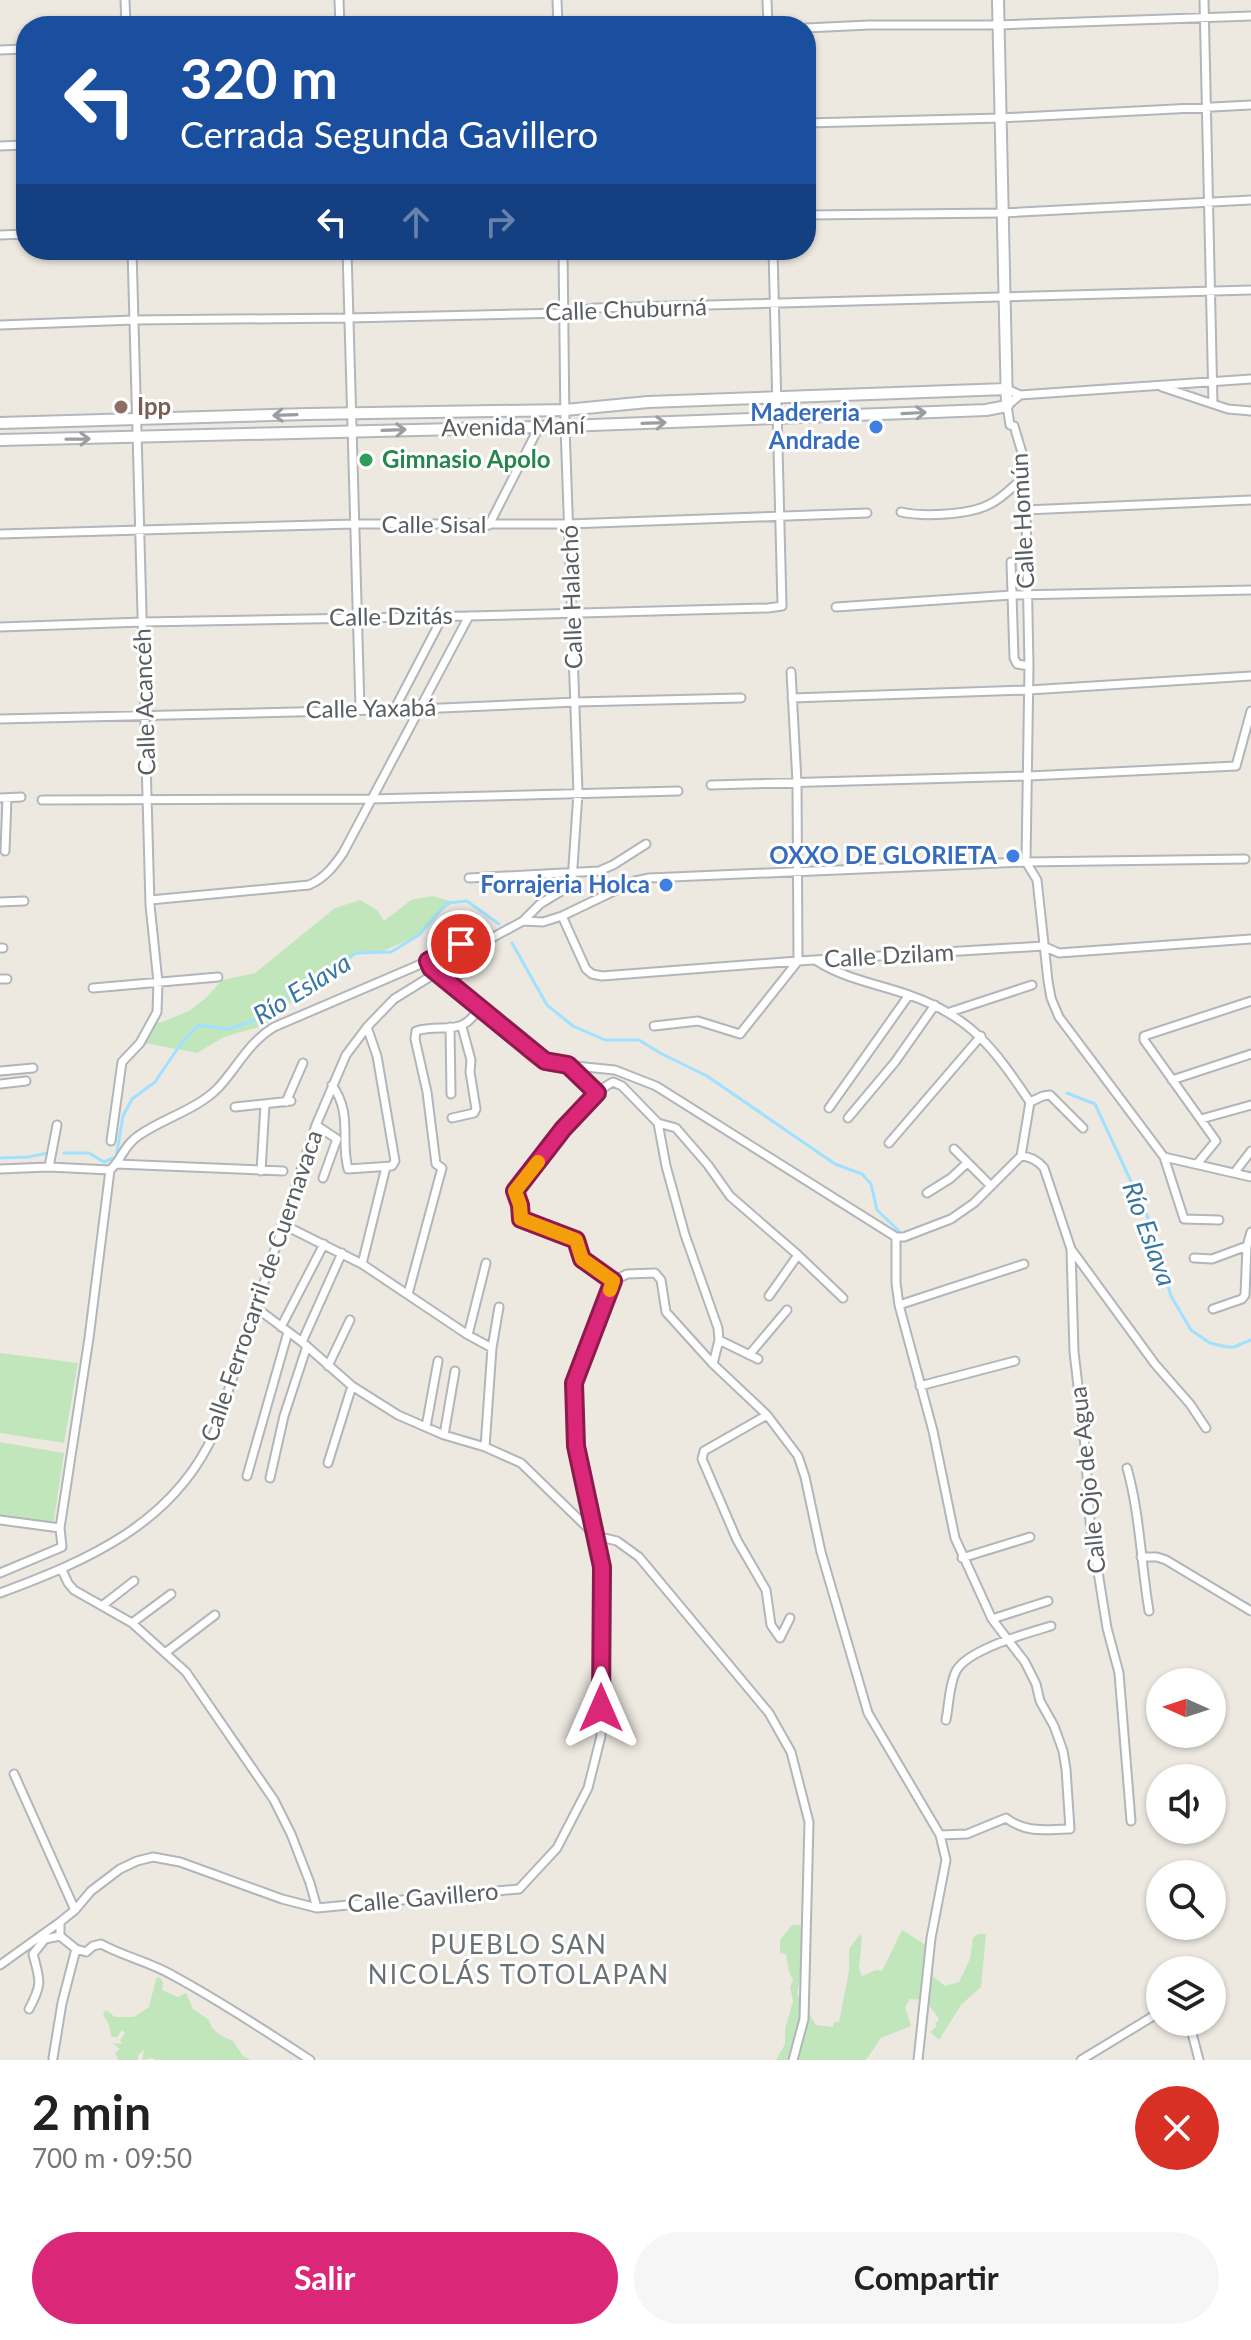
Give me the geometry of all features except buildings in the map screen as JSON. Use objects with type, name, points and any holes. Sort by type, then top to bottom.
[{"type":"street","name":"Calle Homún","points":[[998,0],[1007,406],[1010,425],[1014,426],[1023,456],[1025,476],[1029,666],[1026,862],[1037,880],[1051,998],[1059,1017],[1164,1157],[1184,1219],[1219,1220]]},
{"type":"street","points":[[1204,0],[1213,404]]},
{"type":"street","points":[[816,28],[1251,16]]},
{"type":"street","points":[[816,123],[1001,118],[1251,105]]},
{"type":"street","points":[[816,215],[1003,213],[1251,200]]},
{"type":"street","name":"Calle Acancéh","points":[[111,1141],[122,1062],[140,1043],[157,1012],[158,982],[150,900],[132,260]]},
{"type":"street","points":[[347,260],[360,709]]},
{"type":"street","name":"Calle Halachó","points":[[563,260],[565,426],[578,793],[574,874]]},
{"type":"street","points":[[773,260],[780,516]]},
{"type":"street","name":"Calle Chuburná","points":[[0,325],[565,313],[596,308],[1251,290]]},
{"type":"street","name":"Avenida Maní","points":[[0,423],[565,410],[648,402],[1007,389],[1020,395],[1251,379]]},
{"type":"street","name":"Avenida Maní","points":[[1156,385],[1228,409],[1251,411]]},
{"type":"street","points":[[1007,406],[1020,395]]},
{"type":"street","name":"Avenida Maní","points":[[0,440],[778,420],[986,410],[1007,406]]},
{"type":"street","points":[[489,525],[539,427]]},
{"type":"street","points":[[901,512],[974,510],[990,504],[1025,476]]},
{"type":"street","points":[[1026,510],[1251,500]]},
{"type":"street","name":"Calle Sisal","points":[[0,534],[354,524],[569,524],[867,513]]},
{"type":"street","name":"Calle Dzitás","points":[[0,627],[776,608],[782,606],[780,516]]},
{"type":"street","points":[[1011,562],[1015,662],[1029,666]]},
{"type":"street","points":[[836,607],[1012,595],[1251,590]]},
{"type":"street","points":[[394,710],[443,616]]},
{"type":"street","points":[[150,900],[309,885],[320,881],[343,853],[469,616]]},
{"type":"street","points":[[654,1026],[698,1021],[740,1034],[798,961],[797,782],[791,672]]},
{"type":"street","points":[[792,698],[1029,690],[1251,676]]},
{"type":"street","name":"Calle Yaxabá","points":[[0,719],[741,698]]},
{"type":"street","points":[[711,785],[1029,776],[1236,766],[1251,711]]},
{"type":"street","points":[[42,800],[371,799],[678,791]]},
{"type":"street","points":[[5,851],[3,798],[21,797]]},
{"type":"street","points":[[469,878],[599,871],[646,844]]},
{"type":"street","points":[[523,921],[543,922],[562,916],[635,881],[649,878],[1026,862],[1245,859]]},
{"type":"street","points":[[0,1573],[62,1547],[60,1528],[114,1167],[124,1148],[135,1137],[218,1088],[251,1045],[274,1027],[461,944],[488,940],[523,921],[540,904],[568,887],[574,874]]},
{"type":"street","points":[[0,902],[24,901]]},
{"type":"street","name":"Calle Dzilam","points":[[562,916],[581,960],[592,974],[602,976],[1043,946],[1059,953],[1251,939]]},
{"type":"street","points":[[451,984],[488,940]]},
{"type":"street","name":"Calle Ferrocarril de Cuernavaca","points":[[0,1593],[62,1570],[125,1537],[174,1494],[197,1466],[215,1431],[316,1125],[346,1055],[394,999],[468,956],[488,940]]},
{"type":"street","points":[[428,961],[436,973],[545,1061],[615,1070],[656,1086],[896,1237],[904,1237],[951,1219],[974,1203],[1021,1156],[1030,1102],[981,1036],[950,1012],[909,995],[845,976],[815,960]]},
{"type":"street","points":[[93,988],[218,977]]},
{"type":"street","points":[[950,1012],[1032,985]]},
{"type":"street","points":[[829,1108],[909,995]]},
{"type":"street","points":[[1197,1164],[1216,1141],[1144,1036],[1251,1001]]},
{"type":"street","points":[[848,1118],[895,1062],[935,1005]]},
{"type":"street","points":[[408,1294],[442,1168],[436,1164],[427,1092],[415,1039],[418,1029],[462,1027],[479,1007]]},
{"type":"street","points":[[332,1085],[340,1096],[344,1111],[347,1167],[351,1170],[389,1166],[395,1161],[377,1056],[367,1027]]},
{"type":"street","points":[[450,1027],[451,1094]]},
{"type":"street","points":[[452,1118],[474,1113],[476,1109],[471,1058],[462,1027]]},
{"type":"street","points":[[889,1143],[981,1036]]},
{"type":"street","points":[[403,1040],[415,1039]]},
{"type":"street","points":[[1172,1080],[1251,1054]]},
{"type":"street","points":[[235,1107],[288,1101],[303,1063]]},
{"type":"street","points":[[568,1065],[597,1093]]},
{"type":"street","points":[[0,1071],[33,1068]]},
{"type":"street","points":[[0,1084],[26,1081]]},
{"type":"street","points":[[843,1298],[730,1196],[676,1128],[658,1123],[618,1083],[609,1084],[597,1093],[563,1129],[516,1188],[523,1220],[576,1240],[582,1259],[613,1281],[627,1274],[655,1273],[661,1280],[666,1312],[713,1364],[767,1415],[798,1456],[821,1552],[868,1713],[940,1835],[946,1860],[931,1938],[918,2060]]},
{"type":"street","points":[[1030,1102],[1050,1095],[1083,1128]]},
{"type":"street","points":[[261,1171],[265,1104]]},
{"type":"street","points":[[1201,1119],[1251,1105]]},
{"type":"street","points":[[658,1123],[685,1235],[718,1328],[719,1340],[713,1364]]},
{"type":"street","points":[[49,1167],[57,1125]]},
{"type":"street","points":[[316,1125],[337,1139],[323,1178]]},
{"type":"street","points":[[954,1149],[991,1186]]},
{"type":"street","points":[[1235,1172],[1251,1151]]},
{"type":"street","name":"Calle Ojo de Agua","points":[[1021,1156],[1038,1161],[1044,1168],[1071,1249],[1074,1352],[1090,1522],[1107,1628],[1119,1673],[1131,1821]]},
{"type":"street","points":[[1164,1157],[1251,1177]]},
{"type":"street","points":[[927,1193],[967,1163]]},
{"type":"street","points":[[362,1264],[389,1166]]},
{"type":"street","points":[[0,1169],[114,1167],[283,1171]]},
{"type":"street","points":[[282,1224],[362,1264],[492,1348]]},
{"type":"street","points":[[1213,1309],[1242,1299],[1245,1295],[1247,1246],[1251,1232]]},
{"type":"street","points":[[896,1237],[899,1305],[933,1431],[951,1521],[962,1558],[992,1619],[1025,1662],[1040,1701],[1054,1726],[1064,1760],[1070,1829],[1035,1830],[1018,1827],[1006,1818],[967,1834],[940,1835]]},
{"type":"street","points":[[247,1476],[285,1329],[324,1244]]},
{"type":"street","points":[[1194,1258],[1212,1259],[1247,1246]]},
{"type":"street","points":[[1071,1249],[1206,1428]]},
{"type":"street","points":[[270,1478],[304,1344],[342,1253]]},
{"type":"street","points":[[769,1296],[798,1255]]},
{"type":"street","points":[[468,1335],[486,1263]]},
{"type":"street","points":[[899,1305],[1024,1264]]},
{"type":"street","name":"Calle Gavillero","points":[[0,1965],[75,1910],[91,1891],[120,1869],[153,1857],[180,1862],[282,1899],[317,1908],[519,1889],[557,1848],[588,1788],[601,1736],[602,1567],[576,1446],[574,1383],[613,1281]]},
{"type":"street","points":[[255,1307],[352,1386],[398,1415],[521,1463],[596,1536],[617,1541],[639,1557],[769,1713],[791,1752],[809,1822],[804,2019],[793,2060]]},
{"type":"street","points":[[485,1447],[492,1348],[499,1307]]},
{"type":"street","points":[[749,1355],[787,1310]]},
{"type":"street","points":[[328,1366],[350,1320]]},
{"type":"street","points":[[719,1340],[758,1359]]},
{"type":"street","points":[[426,1427],[438,1361]]},
{"type":"street","points":[[920,1386],[1015,1361]]},
{"type":"street","points":[[444,1435],[455,1371]]},
{"type":"street","points":[[328,1463],[352,1386]]},
{"type":"street","points":[[767,1415],[704,1451],[702,1459],[737,1540],[766,1590],[771,1625],[780,1638],[790,1618]]},
{"type":"street","points":[[1127,1468],[1149,1611]]},
{"type":"street","points":[[0,1520],[60,1528]]},
{"type":"street","points":[[962,1558],[1030,1537]]},
{"type":"street","points":[[1141,1557],[1166,1560],[1251,1611]]},
{"type":"street","points":[[62,1570],[74,1590],[132,1623],[186,1672],[274,1800],[291,1834],[317,1908]]},
{"type":"street","points":[[103,1605],[134,1581]]},
{"type":"street","points":[[132,1623],[171,1594]]},
{"type":"street","points":[[992,1619],[1048,1601]]},
{"type":"street","points":[[165,1653],[215,1615]]},
{"type":"street","points":[[946,1720],[958,1668],[1006,1638],[1051,1626]]},
{"type":"street","points":[[14,1774],[75,1910]]},
{"type":"street","points":[[60,1922],[60,1936]]},
{"type":"street","points":[[60,1936],[76,1949],[86,1952],[101,1944],[126,1957],[137,1957],[174,1976],[310,2060]]},
{"type":"street","points":[[29,2009],[39,1991],[40,1979],[33,1954],[45,1939],[60,1936]]},
{"type":"street","points":[[53,2058],[62,2003],[76,1949]]},
{"type":"street","points":[[1081,2060],[1146,2021]]},
{"type":"street","points":[[1193,2036],[1199,2060]]},
{"type":"green space","points":[[432,896],[454,902],[437,914],[419,935],[379,953],[357,953],[335,975],[307,984],[277,1018],[224,1037],[197,1053],[145,1043],[153,1023],[189,1011],[222,980],[255,973],[335,908],[360,900],[377,910],[384,921],[411,900]]},
{"type":"green space","points":[[0,1353],[78,1363],[64,1443],[0,1433]]},
{"type":"green space","points":[[0,1442],[64,1453],[53,1526],[0,1518]]},
{"type":"green space","points":[[792,1925],[799,1925],[804,1930],[801,1938],[804,1957],[797,1994],[816,2025],[833,2027],[834,2022],[839,2022],[849,1971],[849,1949],[860,1934],[859,1968],[862,1976],[876,1970],[882,1971],[902,1930],[929,1947],[930,1974],[945,1986],[959,1982],[970,1959],[973,1938],[986,1934],[981,1987],[961,2005],[939,2040],[930,2032],[939,2020],[926,2000],[910,1999],[905,2007],[911,2026],[881,2038],[866,2060],[776,2060],[785,2044],[785,2029],[793,2001],[790,1987],[793,1980],[786,1954],[780,1953],[780,1940]]},
{"type":"green space","points":[[159,1977],[163,1982],[162,1990],[178,1997],[186,1993],[193,2009],[251,2060],[142,2060],[144,2050],[138,2055],[138,2060],[118,2060],[115,2053],[120,2049],[112,2043],[122,2044],[120,2040],[125,2033],[122,2030],[117,2037],[111,2037],[103,2014],[106,2010],[115,2017],[134,2017],[149,2007]]},
{"type":"waterway","name":"Río Eslava","points":[[64,1153],[89,1153],[104,1162],[116,1157],[123,1116],[132,1099],[155,1082],[198,1025],[228,1029],[253,1021],[333,965],[357,953],[391,952],[419,935],[447,903],[467,901],[499,924]]},
{"type":"waterway","name":"Río Eslava","points":[[512,943],[547,1005],[573,1026],[605,1040],[639,1040],[707,1076],[835,1164],[862,1174],[871,1184],[877,1210],[899,1231]]},
{"type":"waterway","name":"Río Eslava","points":[[1067,1093],[1095,1104],[1149,1220],[1171,1296],[1191,1330],[1210,1343],[1227,1347],[1251,1340]]},
{"type":"waterway","name":"Río Eslava","points":[[0,1158],[48,1153]]},
{"type":"slow traffic","points":[[538,1162],[515,1191],[521,1219],[576,1240],[582,1259],[613,1281],[610,1290]]},
{"type":"place","name":"Ipp","points":[[121,407]]},
{"type":"place","name":"Madereria Andrade","points":[[876,427]]},
{"type":"place","name":"Gimnasio Apolo","points":[[366,460]]},
{"type":"place","name":"OXXO DE GLORIETA","points":[[1013,856]]},
{"type":"place","name":"Forrajeria Holca","points":[[666,885]]},
{"type":"district","name":"PUEBLO SAN NICOLÁS TOTOLAPAN","points":[[519,1960]]},
{"type":"route","points":[[461,944],[428,961],[431,968],[545,1061],[568,1065],[597,1093],[563,1129],[516,1188],[515,1194],[521,1219],[576,1240],[582,1259],[613,1281],[574,1383],[576,1446],[602,1567],[601,1708]]}]
